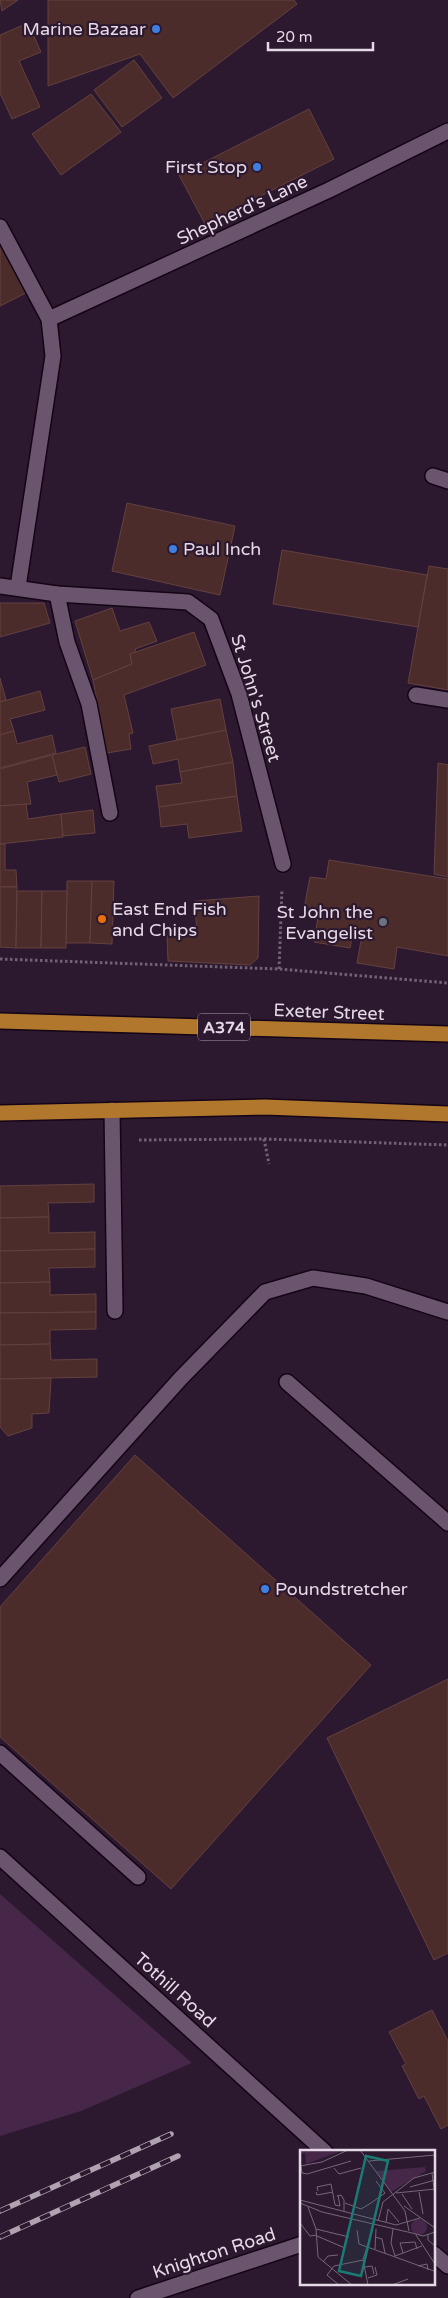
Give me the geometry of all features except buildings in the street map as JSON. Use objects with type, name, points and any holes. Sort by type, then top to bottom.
[{"type":"main road","name":"Exeter Street","points":[[0,1021],[448,1034]]},
{"type":"main road","points":[[0,1112],[265,1107],[448,1114]]},
{"type":"street","name":"Shepherd's Lane","points":[[49,319],[329,190],[448,131]]},
{"type":"street","points":[[0,227],[49,319],[53,356],[18,587]]},
{"type":"street","points":[[433,476],[448,481]]},
{"type":"street","name":"St John's Street","points":[[0,586],[18,587],[57,594],[188,602],[211,619],[239,694],[283,864]]},
{"type":"street","points":[[57,594],[67,642],[89,704],[110,813]]},
{"type":"street","points":[[416,695],[448,700]]},
{"type":"street","points":[[112,1110],[115,1311]]},
{"type":"street","points":[[0,1579],[181,1378],[265,1292],[313,1278],[366,1286],[448,1312]]},
{"type":"street","points":[[286,1382],[448,1523]]},
{"type":"street","points":[[0,1753],[138,1877]]},
{"type":"street","name":"Tothill Road","points":[[0,1857],[322,2150]]},
{"type":"street","name":"Knighton Road","points":[[138,2298],[300,2245]]},
{"type":"street","points":[[436,2256],[448,2266]]},
{"type":"path","points":[[279,969],[283,864]]},
{"type":"path","points":[[0,959],[279,969],[448,983]]},
{"type":"path","points":[[269,1164],[264,1138],[448,1145]]},
{"type":"shaded area","points":[[0,1894],[192,2063],[81,2111],[0,2136]]},
{"type":"railway","points":[[0,2211],[171,2134]]},
{"type":"railway","points":[[0,2237],[178,2156]]},
{"type":"place","name":"Marine Bazaar","points":[[156,29]]},
{"type":"place","name":"First Stop","points":[[257,167]]},
{"type":"place","name":"Paul Inch","points":[[173,549]]},
{"type":"place","name":"East End Fish and Chips","points":[[102,919]]},
{"type":"place","name":"St John the Evangelist","points":[[383,922]]},
{"type":"place","name":"Poundstretcher","points":[[265,1589]]}]
